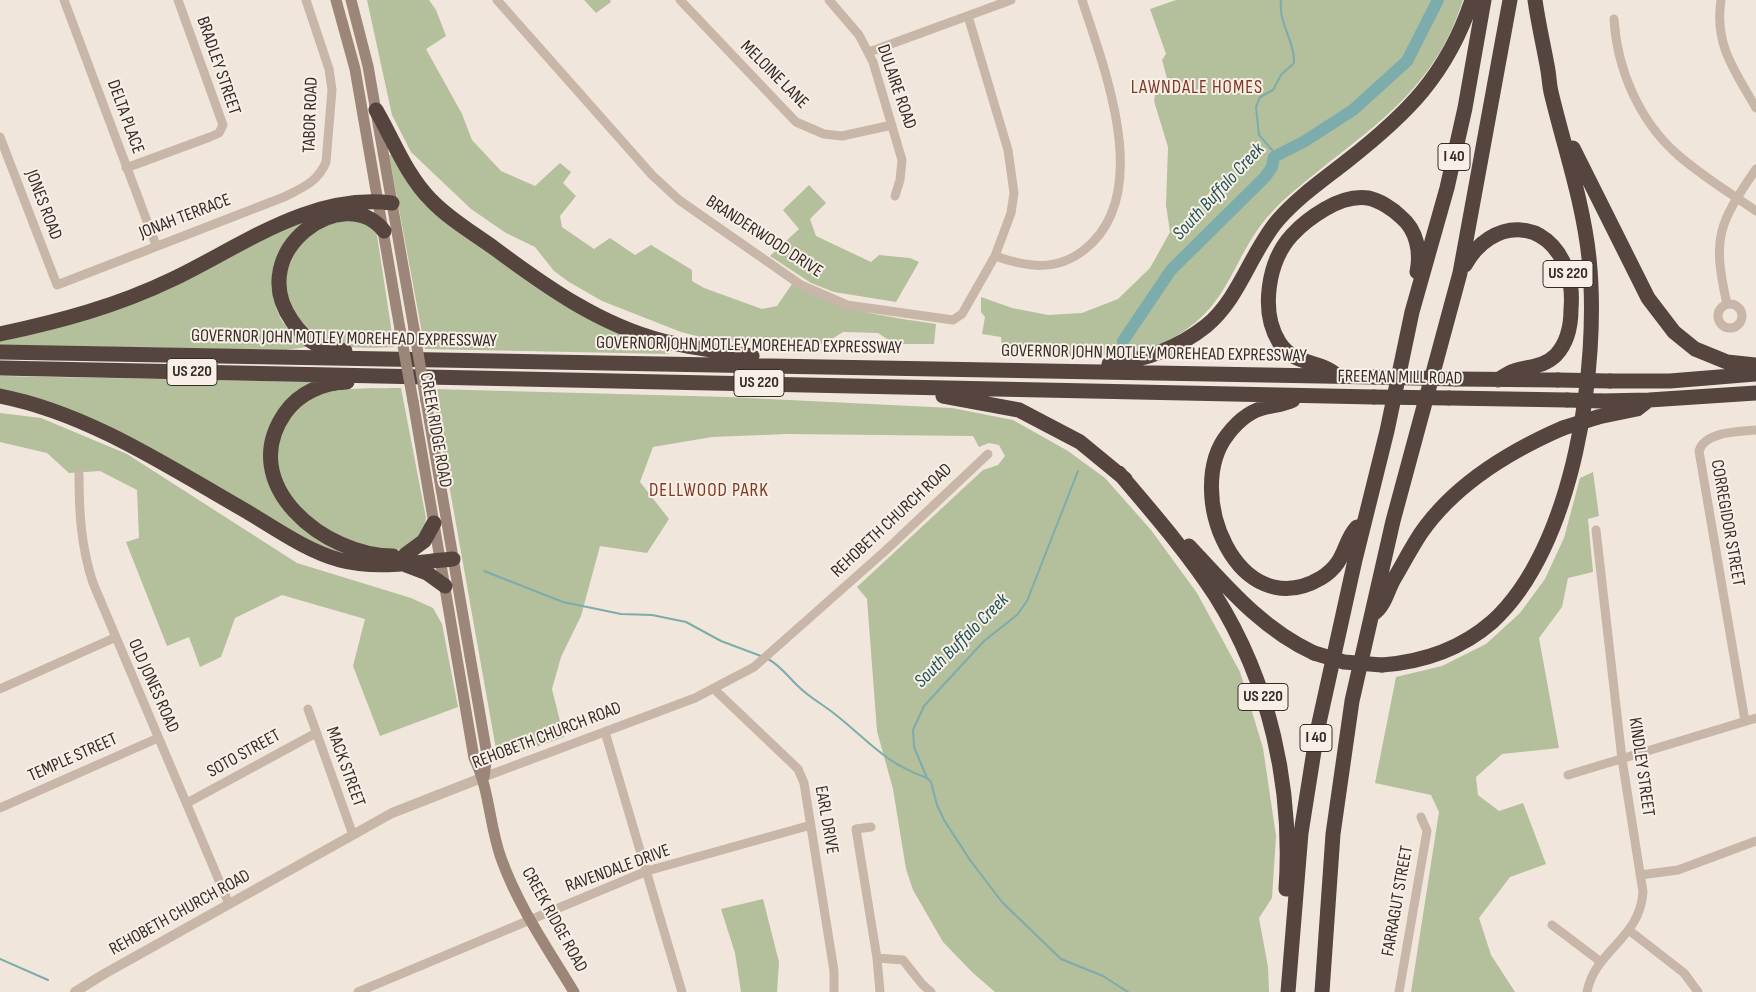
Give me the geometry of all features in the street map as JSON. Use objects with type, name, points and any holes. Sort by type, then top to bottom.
[{"type":"highway","points":[[1094,372],[1109,364],[1142,360],[1164,352],[1181,343],[1208,324],[1232,297],[1266,238],[1290,207],[1376,138],[1406,111],[1428,86],[1459,32],[1472,0]]},
{"type":"highway","name":"I 40","points":[[1288,992],[1301,833],[1317,732],[1365,518],[1387,431],[1412,312],[1447,188],[1465,108],[1484,0]]},
{"type":"highway","name":"I 40","points":[[1322,992],[1330,867],[1337,800],[1351,710],[1370,616],[1393,521],[1460,273],[1510,0]]},
{"type":"highway","points":[[1119,473],[1253,613],[1279,634],[1314,653],[1344,662],[1382,665],[1416,660],[1446,651],[1478,633],[1504,610],[1518,594],[1540,555],[1567,483],[1582,415],[1588,372],[1591,296],[1586,233],[1550,90],[1535,0]]},
{"type":"highway","points":[[1548,71],[1575,154],[1648,298],[1674,332],[1695,349],[1727,362],[1756,365]]},
{"type":"highway","points":[[376,110],[403,161],[430,200],[529,275],[574,303],[619,325],[661,340],[709,351],[758,357],[769,365]]},
{"type":"highway","points":[[1339,377],[1328,368],[1314,366],[1296,358],[1285,348],[1279,342],[1269,313],[1269,289],[1280,254],[1292,235],[1310,218],[1344,200],[1368,198],[1387,206],[1404,219],[1415,236],[1418,249],[1418,267],[1411,305],[1412,312]]},
{"type":"highway","points":[[0,334],[50,324],[101,310],[173,279],[269,228],[303,215],[350,202],[385,202]]},
{"type":"highway","points":[[379,358],[330,349],[310,342],[300,332],[281,303],[278,279],[279,266],[293,242],[306,230],[325,219],[341,214],[353,213],[372,220],[384,231]]},
{"type":"highway","name":"US 220","points":[[1460,273],[1473,251],[1480,244],[1496,233],[1519,229],[1540,236],[1550,242],[1560,255],[1568,272],[1572,300],[1571,319],[1568,335],[1563,346],[1550,360],[1542,365],[1513,371],[1498,380]]},
{"type":"highway","name":"GOVERNOR JOHN MOTLEY MOREHEAD EXPRESSWAY","points":[[0,352],[1498,380]]},
{"type":"highway","name":"GOVERNOR JOHN MOTLEY MOREHEAD EXPRESSWAY","points":[[0,368],[369,374],[383,377],[924,388]]},
{"type":"highway","points":[[1498,380],[1670,381],[1756,374]]},
{"type":"highway","points":[[383,377],[370,381],[337,382],[320,386],[292,403],[273,435],[272,470],[282,494],[305,523],[324,536],[368,553],[401,559],[445,586]]},
{"type":"highway","name":"US 220","points":[[924,388],[938,396],[1019,410],[1080,442],[1119,473],[1170,534],[1214,594],[1239,640],[1264,701],[1278,756],[1287,811],[1288,845],[1284,913],[1290,962]]},
{"type":"highway","name":"FREEMAN MILL ROAD","points":[[924,388],[1601,401],[1756,393]]},
{"type":"highway","points":[[1300,395],[1288,403],[1258,409],[1246,416],[1227,435],[1221,444],[1213,480],[1212,501],[1216,520],[1228,550],[1234,559],[1260,583],[1278,588],[1302,586],[1321,578],[1337,565],[1354,530],[1365,518]]},
{"type":"highway","points":[[0,396],[89,425],[153,458],[307,546],[339,560],[363,564],[446,555]]},
{"type":"highway","points":[[1370,616],[1380,610],[1393,581],[1422,532],[1446,505],[1478,476],[1525,446],[1564,428],[1598,417],[1637,409],[1649,400]]},
{"type":"highway","points":[[401,559],[424,541],[434,523]]},
{"type":"main road","name":"CREEK RIDGE ROAD","points":[[336,0],[356,69],[414,329],[426,401],[446,555],[487,755],[484,777]]},
{"type":"main road","name":"CREEK RIDGE ROAD","points":[[350,0],[360,30],[376,110],[385,202],[384,231],[434,523],[446,555],[445,586],[474,758],[484,777],[500,856],[514,891],[574,992]]},
{"type":"street","name":"DELTA PLACE","points":[[64,0],[156,245]]},
{"type":"street","name":"BRADLEY STREET","points":[[126,168],[210,137],[219,133],[223,125],[178,0]]},
{"type":"street","name":"TABOR ROAD","points":[[306,0],[329,69],[332,90],[326,162],[321,173]]},
{"type":"street","name":"BRANDERWOOD DRIVE","points":[[497,0],[652,175],[679,200],[801,286],[847,305],[953,320],[962,314],[995,256],[1011,213],[1014,193],[1008,150],[968,16]]},
{"type":"street","name":"MELOINE LANE","points":[[680,0],[796,122],[824,134],[842,136],[892,125]]},
{"type":"street","name":"DULAIRE ROAD","points":[[829,0],[853,27],[869,52],[902,160],[900,180],[895,196]]},
{"type":"street","points":[[869,52],[1011,0]]},
{"type":"street","points":[[995,256],[1034,266],[1054,264],[1075,257],[1091,244],[1109,218],[1116,197],[1119,175],[1119,129],[1108,80],[1082,0]]},
{"type":"street","points":[[1721,0],[1719,33],[1726,57],[1756,108]]},
{"type":"street","points":[[1614,19],[1615,44],[1624,75],[1648,122],[1677,154],[1756,212]]},
{"type":"street","name":"JONES ROAD","points":[[0,137],[57,285]]},
{"type":"street","points":[[1727,304],[1718,250],[1722,228],[1737,198],[1756,169]]},
{"type":"street","name":"JONAH TERRACE","points":[[57,285],[156,245],[284,197],[312,182],[321,173]]},
{"type":"street","name":"CORREGIDOR STREET","points":[[1745,721],[1699,451],[1704,442],[1711,438],[1755,430]]},
{"type":"street","name":"REHOBETH CHURCH ROAD","points":[[76,992],[392,813],[714,690],[754,667],[771,654],[988,454]]},
{"type":"street","name":"OLD JONES ROAD","points":[[78,474],[79,513],[86,561],[114,638],[187,803],[229,904]]},
{"type":"street","name":"KINDLEY STREET","points":[[1587,992],[1601,962],[1630,931],[1642,907],[1643,892],[1622,759],[1596,530]]},
{"type":"street","points":[[0,689],[114,638]]},
{"type":"street","name":"EARL DRIVE","points":[[714,690],[798,769],[804,783],[834,971],[834,992]]},
{"type":"street","name":"MACK STREET","points":[[308,709],[353,836]]},
{"type":"street","points":[[1568,776],[1756,718]]},
{"type":"street","points":[[605,732],[682,992]]},
{"type":"street","name":"SOTO STREET","points":[[187,803],[316,733]]},
{"type":"street","name":"TEMPLE STREET","points":[[0,808],[158,738]]},
{"type":"street","name":"FARRAGUT STREET","points":[[1399,992],[1427,831],[1421,817]]},
{"type":"street","name":"RAVENDALE DRIVE","points":[[358,992],[647,871],[810,826]]},
{"type":"street","points":[[871,827],[856,829],[877,958],[880,992]]},
{"type":"street","points":[[1640,875],[1678,870],[1756,841]]},
{"type":"street","points":[[1552,926],[1601,962]]},
{"type":"street","points":[[1630,931],[1684,973],[1698,992]]},
{"type":"street","points":[[877,958],[903,960],[922,984],[931,992]]},
{"type":"green space","points":[[367,0],[429,0],[436,10],[446,36],[426,49],[462,114],[472,140],[501,171],[535,186],[560,163],[571,172],[563,183],[576,196],[560,216],[562,227],[594,249],[610,238],[635,255],[651,245],[692,270],[692,281],[704,288],[762,309],[777,306],[792,284],[827,301],[862,311],[936,324],[934,344],[895,344],[878,333],[843,332],[824,344],[712,340],[681,332],[602,301],[569,282],[554,271],[535,247],[506,233],[471,209],[411,152],[392,115]]},
{"type":"green space","points":[[584,0],[610,0],[611,2],[596,13]]},
{"type":"green space","points":[[1176,0],[1463,0],[1452,28],[1424,76],[1388,114],[1296,189],[1271,213],[1248,245],[1221,293],[1196,322],[1178,335],[1137,351],[1093,356],[1003,354],[1001,337],[982,334],[985,317],[981,312],[981,297],[1012,308],[1048,315],[1082,313],[1118,299],[1150,268],[1170,232],[1166,205],[1168,147],[1154,101],[1155,95],[1170,89],[1162,60],[1166,54],[1150,9]]},
{"type":"green space","points":[[393,154],[403,172],[548,291],[669,347],[669,354],[425,349],[389,155]]},
{"type":"green space","points":[[809,185],[826,203],[810,219],[816,236],[871,262],[879,255],[910,258],[919,262],[896,302],[834,292],[811,283],[770,256],[799,229],[783,210]]},
{"type":"green space","points":[[333,211],[282,254],[273,273],[272,289],[278,313],[283,323],[306,347],[286,350],[0,345],[0,339],[28,334],[282,229]]},
{"type":"green space","points":[[348,218],[369,225],[377,235],[394,347],[344,346],[319,341],[302,328],[282,286],[293,258],[303,241],[320,229]]},
{"type":"green space","points":[[0,376],[315,382],[279,412],[273,491],[364,559],[312,544],[132,440],[0,393]]},
{"type":"green space","points":[[401,388],[426,518],[419,538],[405,548],[387,551],[365,547],[343,538],[322,527],[305,514],[288,494],[278,471],[276,461],[283,424],[294,409],[308,399],[325,393],[344,390]]},
{"type":"green space","points":[[432,389],[728,397],[952,408],[1013,420],[1068,451],[1105,478],[1151,530],[1197,593],[1240,672],[1263,748],[1276,836],[1272,898],[1259,918],[1268,967],[1269,992],[995,992],[973,973],[943,942],[913,890],[906,869],[893,789],[877,731],[867,599],[857,587],[983,470],[998,465],[1005,456],[999,445],[989,443],[979,447],[973,436],[787,434],[712,437],[653,447],[640,482],[669,519],[647,553],[600,546],[581,616],[561,657],[552,689],[564,737],[508,757],[500,755],[496,749]]},
{"type":"green space","points":[[0,413],[41,418],[127,454],[297,563],[411,598],[433,608],[442,624],[458,707],[380,736],[353,666],[365,619],[282,595],[235,618],[221,657],[200,667],[189,637],[167,646],[126,542],[139,538],[137,490],[100,471],[69,473],[47,453],[0,442]]},
{"type":"green space","points":[[1593,472],[1599,516],[1588,519],[1593,572],[1568,578],[1562,607],[1539,638],[1559,748],[1502,754],[1476,777],[1478,795],[1499,811],[1523,803],[1546,864],[1510,877],[1479,918],[1491,955],[1515,992],[1411,992],[1439,812],[1431,795],[1375,783],[1396,677],[1442,666],[1486,644],[1520,613],[1545,579],[1564,538],[1580,478]]},
{"type":"green space","points":[[763,899],[779,962],[777,992],[741,992],[735,953],[721,909]]},
{"type":"waterway","points":[[1274,157],[1272,150],[1259,135],[1256,107],[1260,97],[1273,90],[1281,75],[1294,63],[1292,47],[1282,16],[1281,0]]},
{"type":"waterway","name":"South Buffalo Creek","points":[[1123,341],[1171,270],[1265,177],[1272,167],[1274,157],[1305,141],[1353,110],[1407,61],[1438,0]]},
{"type":"waterway","name":"South Buffalo Creek","points":[[1078,471],[1027,601],[1017,615],[984,641],[924,706],[913,730],[914,747],[927,778],[931,782],[937,805],[944,820],[970,860],[1002,902],[1061,959],[1103,976],[1128,992]]},
{"type":"waterway","points":[[484,571],[563,602],[621,614],[652,615],[686,622],[721,641],[761,656]]},
{"type":"waterway","points":[[768,659],[781,668],[803,691],[836,715],[878,751],[899,765],[927,778]]},
{"type":"waterway","points":[[0,959],[48,980]]},
{"type":"district","name":"LAWNDALE HOMES","points":[[1197,88]]},
{"type":"district","name":"DELLWOOD PARK","points":[[709,491]]}]
